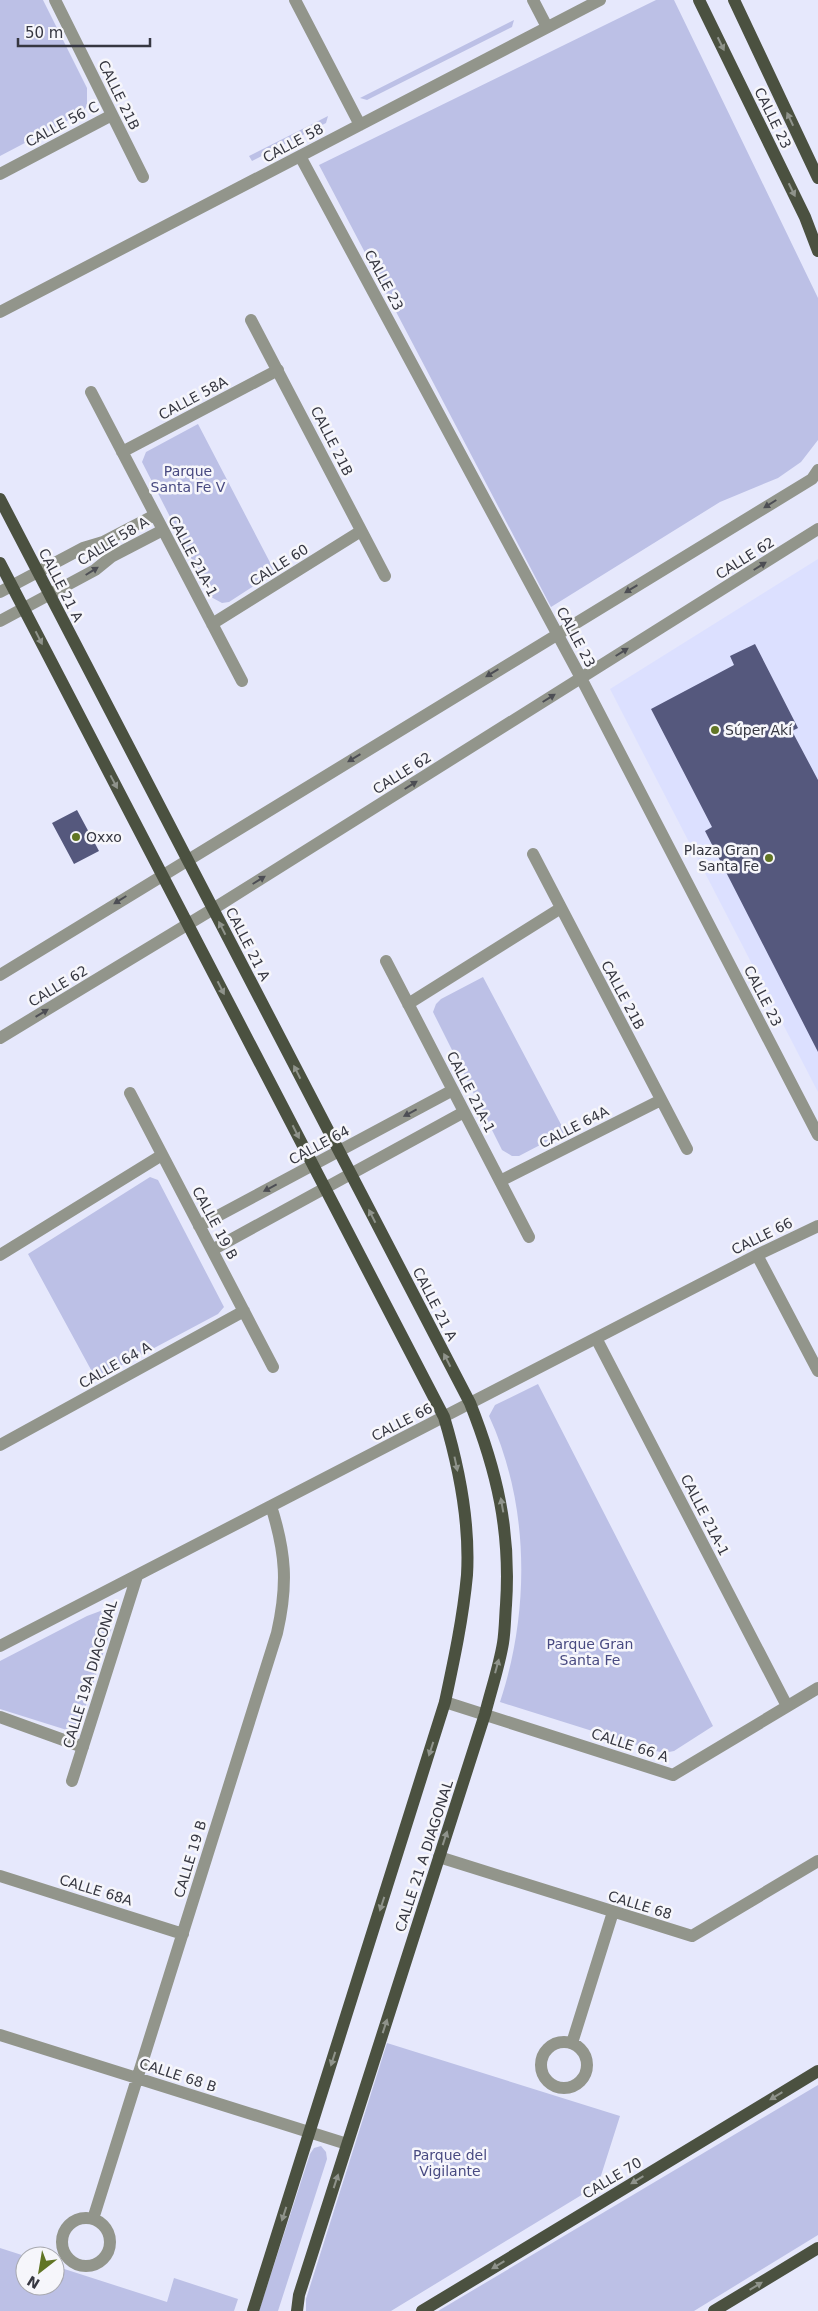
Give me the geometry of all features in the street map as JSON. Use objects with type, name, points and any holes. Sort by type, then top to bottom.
[{"type":"main road","name":"CALLE 23","points":[[699,0],[805,217],[818,251]]},
{"type":"main road","name":"CALLE 23","points":[[734,0],[818,178]]},
{"type":"main road","name":"CALLE 21 A","points":[[0,499],[470,1404]]},
{"type":"main road","points":[[0,563],[444,1417]]},
{"type":"main road","name":"CALLE 21 A DIAGONAL","points":[[296,2311],[299,2295],[485,1714],[503,1642],[508,1573],[507,1544],[501,1500],[494,1470],[470,1404]]},
{"type":"main road","name":"CALLE 21 A DIAGONAL","points":[[253,2311],[445,1702],[461,1628],[467,1572],[462,1492],[444,1417]]},
{"type":"main road","name":"CALLE 70","points":[[422,2311],[818,2071]]},
{"type":"main road","points":[[714,2311],[818,2248]]},
{"type":"street","name":"CALLE 21B","points":[[55,0],[143,177]]},
{"type":"street","points":[[295,0],[360,125]]},
{"type":"street","points":[[533,0],[547,27]]},
{"type":"street","name":"CALLE 58","points":[[0,312],[600,0]]},
{"type":"street","name":"CALLE 56 C","points":[[0,174],[112,115]]},
{"type":"street","name":"CALLE 23","points":[[300,156],[581,678],[818,1135]]},
{"type":"street","name":"CALLE 21B","points":[[252,320],[385,576]]},
{"type":"street","name":"CALLE 58A","points":[[122,452],[278,370]]},
{"type":"street","name":"CALLE 21A-1","points":[[90,392],[242,682]]},
{"type":"street","points":[[0,975],[162,874],[812,479],[818,470]]},
{"type":"street","name":"CALLE 58 A","points":[[0,592],[155,515]]},
{"type":"street","name":"CALLE 58 A","points":[[0,622],[95,570],[111,557],[162,530]]},
{"type":"street","name":"CALLE 62","points":[[0,1038],[213,909],[818,530]]},
{"type":"street","name":"CALLE 60","points":[[212,624],[361,531]]},
{"type":"street","name":"CALLE 21B","points":[[533,854],[687,1150]]},
{"type":"street","points":[[408,1004],[561,908]]},
{"type":"street","name":"CALLE 21A-1","points":[[386,961],[529,1237]]},
{"type":"street","name":"CALLE 64","points":[[200,1226],[453,1090]]},
{"type":"street","name":"CALLE 19 B","points":[[130,1093],[273,1367]]},
{"type":"street","name":"CALLE 64A","points":[[500,1182],[661,1100]]},
{"type":"street","points":[[212,1250],[464,1112]]},
{"type":"street","points":[[0,1255],[162,1155]]},
{"type":"street","name":"CALLE 66","points":[[0,1646],[596,1338],[818,1226]]},
{"type":"street","points":[[758,1255],[818,1371]]},
{"type":"street","name":"CALLE 64 A","points":[[0,1445],[244,1311]]},
{"type":"street","name":"CALLE 21A-1","points":[[596,1338],[787,1706]]},
{"type":"street","name":"CALLE 19 B","points":[[93,2219],[282,1612],[286,1591],[285,1564],[271,1506]]},
{"type":"street","name":"CALLE 19A DIAGONAL","points":[[72,1780],[137,1576]]},
{"type":"street","name":"CALLE 66 A","points":[[445,1702],[673,1775],[818,1688]]},
{"type":"street","points":[[0,1716],[83,1746]]},
{"type":"street","name":"CALLE 68","points":[[439,1856],[692,1936],[818,1861]]},
{"type":"street","name":"CALLE 68A","points":[[0,1876],[183,1934]]},
{"type":"street","points":[[572,2043],[613,1912]]},
{"type":"street","name":"CALLE 68 B","points":[[0,2035],[347,2144]]},
{"type":"shaded area","points":[[818,559],[818,1092],[610,689]]},
{"type":"green space","points":[[0,0],[43,0],[87,88],[87,106],[82,113],[0,156]]},
{"type":"green space","points":[[656,0],[674,0],[818,298],[818,440],[801,462],[778,478],[720,502],[551,607],[319,165]]},
{"type":"green space","points":[[514,20],[512,27],[367,100],[360,98]]},
{"type":"green space","points":[[328,116],[326,123],[252,161],[249,156]]},
{"type":"green space","name":"Parque Santa Fe V","points":[[198,424],[275,572],[229,602],[222,603],[211,597],[142,462],[146,452]]},
{"type":"green space","points":[[483,977],[565,1132],[519,1156],[512,1156],[502,1150],[433,1012],[436,1004],[441,999]]},
{"type":"green space","points":[[150,1177],[158,1180],[224,1307],[218,1314],[96,1379],[28,1254]]},
{"type":"green space","name":"Parque Gran Santa Fe","points":[[538,1384],[713,1726],[674,1751],[664,1753],[656,1751],[500,1702],[510,1667],[517,1631],[521,1595],[521,1558],[512,1485],[502,1450],[489,1416],[495,1405]]},
{"type":"green space","points":[[103,1610],[110,1615],[112,1627],[79,1726],[70,1731],[0,1709],[0,1661],[87,1616]]},
{"type":"green space","name":"Parque del Vigilante","points":[[387,2043],[620,2116],[598,2185],[391,2311],[306,2311],[306,2299]]},
{"type":"green space","points":[[818,2085],[818,2235],[694,2311],[438,2311]]},
{"type":"green space","points":[[321,2146],[326,2152],[327,2159],[278,2311],[259,2311],[310,2154],[314,2148]]},
{"type":"green space","points":[[0,2248],[15,2253],[15,2296],[65,2296],[65,2269],[167,2302],[174,2278],[238,2299],[234,2311],[0,2311]]},
{"type":"building","name":"Plaza Gran Santa Fe","points":[[755,644],[798,728],[792,731],[818,780],[818,1052],[705,831],[712,827],[651,709],[734,665],[730,656]]},
{"type":"building","name":"Oxxo","points":[[77,810],[99,851],[74,864],[52,823]]},
{"type":"place","name":"Súper Akí","points":[[715,730]]},
{"type":"place","name":"Oxxo","points":[[76,837]]},
{"type":"place","name":"Plaza Gran Santa Fe","points":[[769,858]]}]
